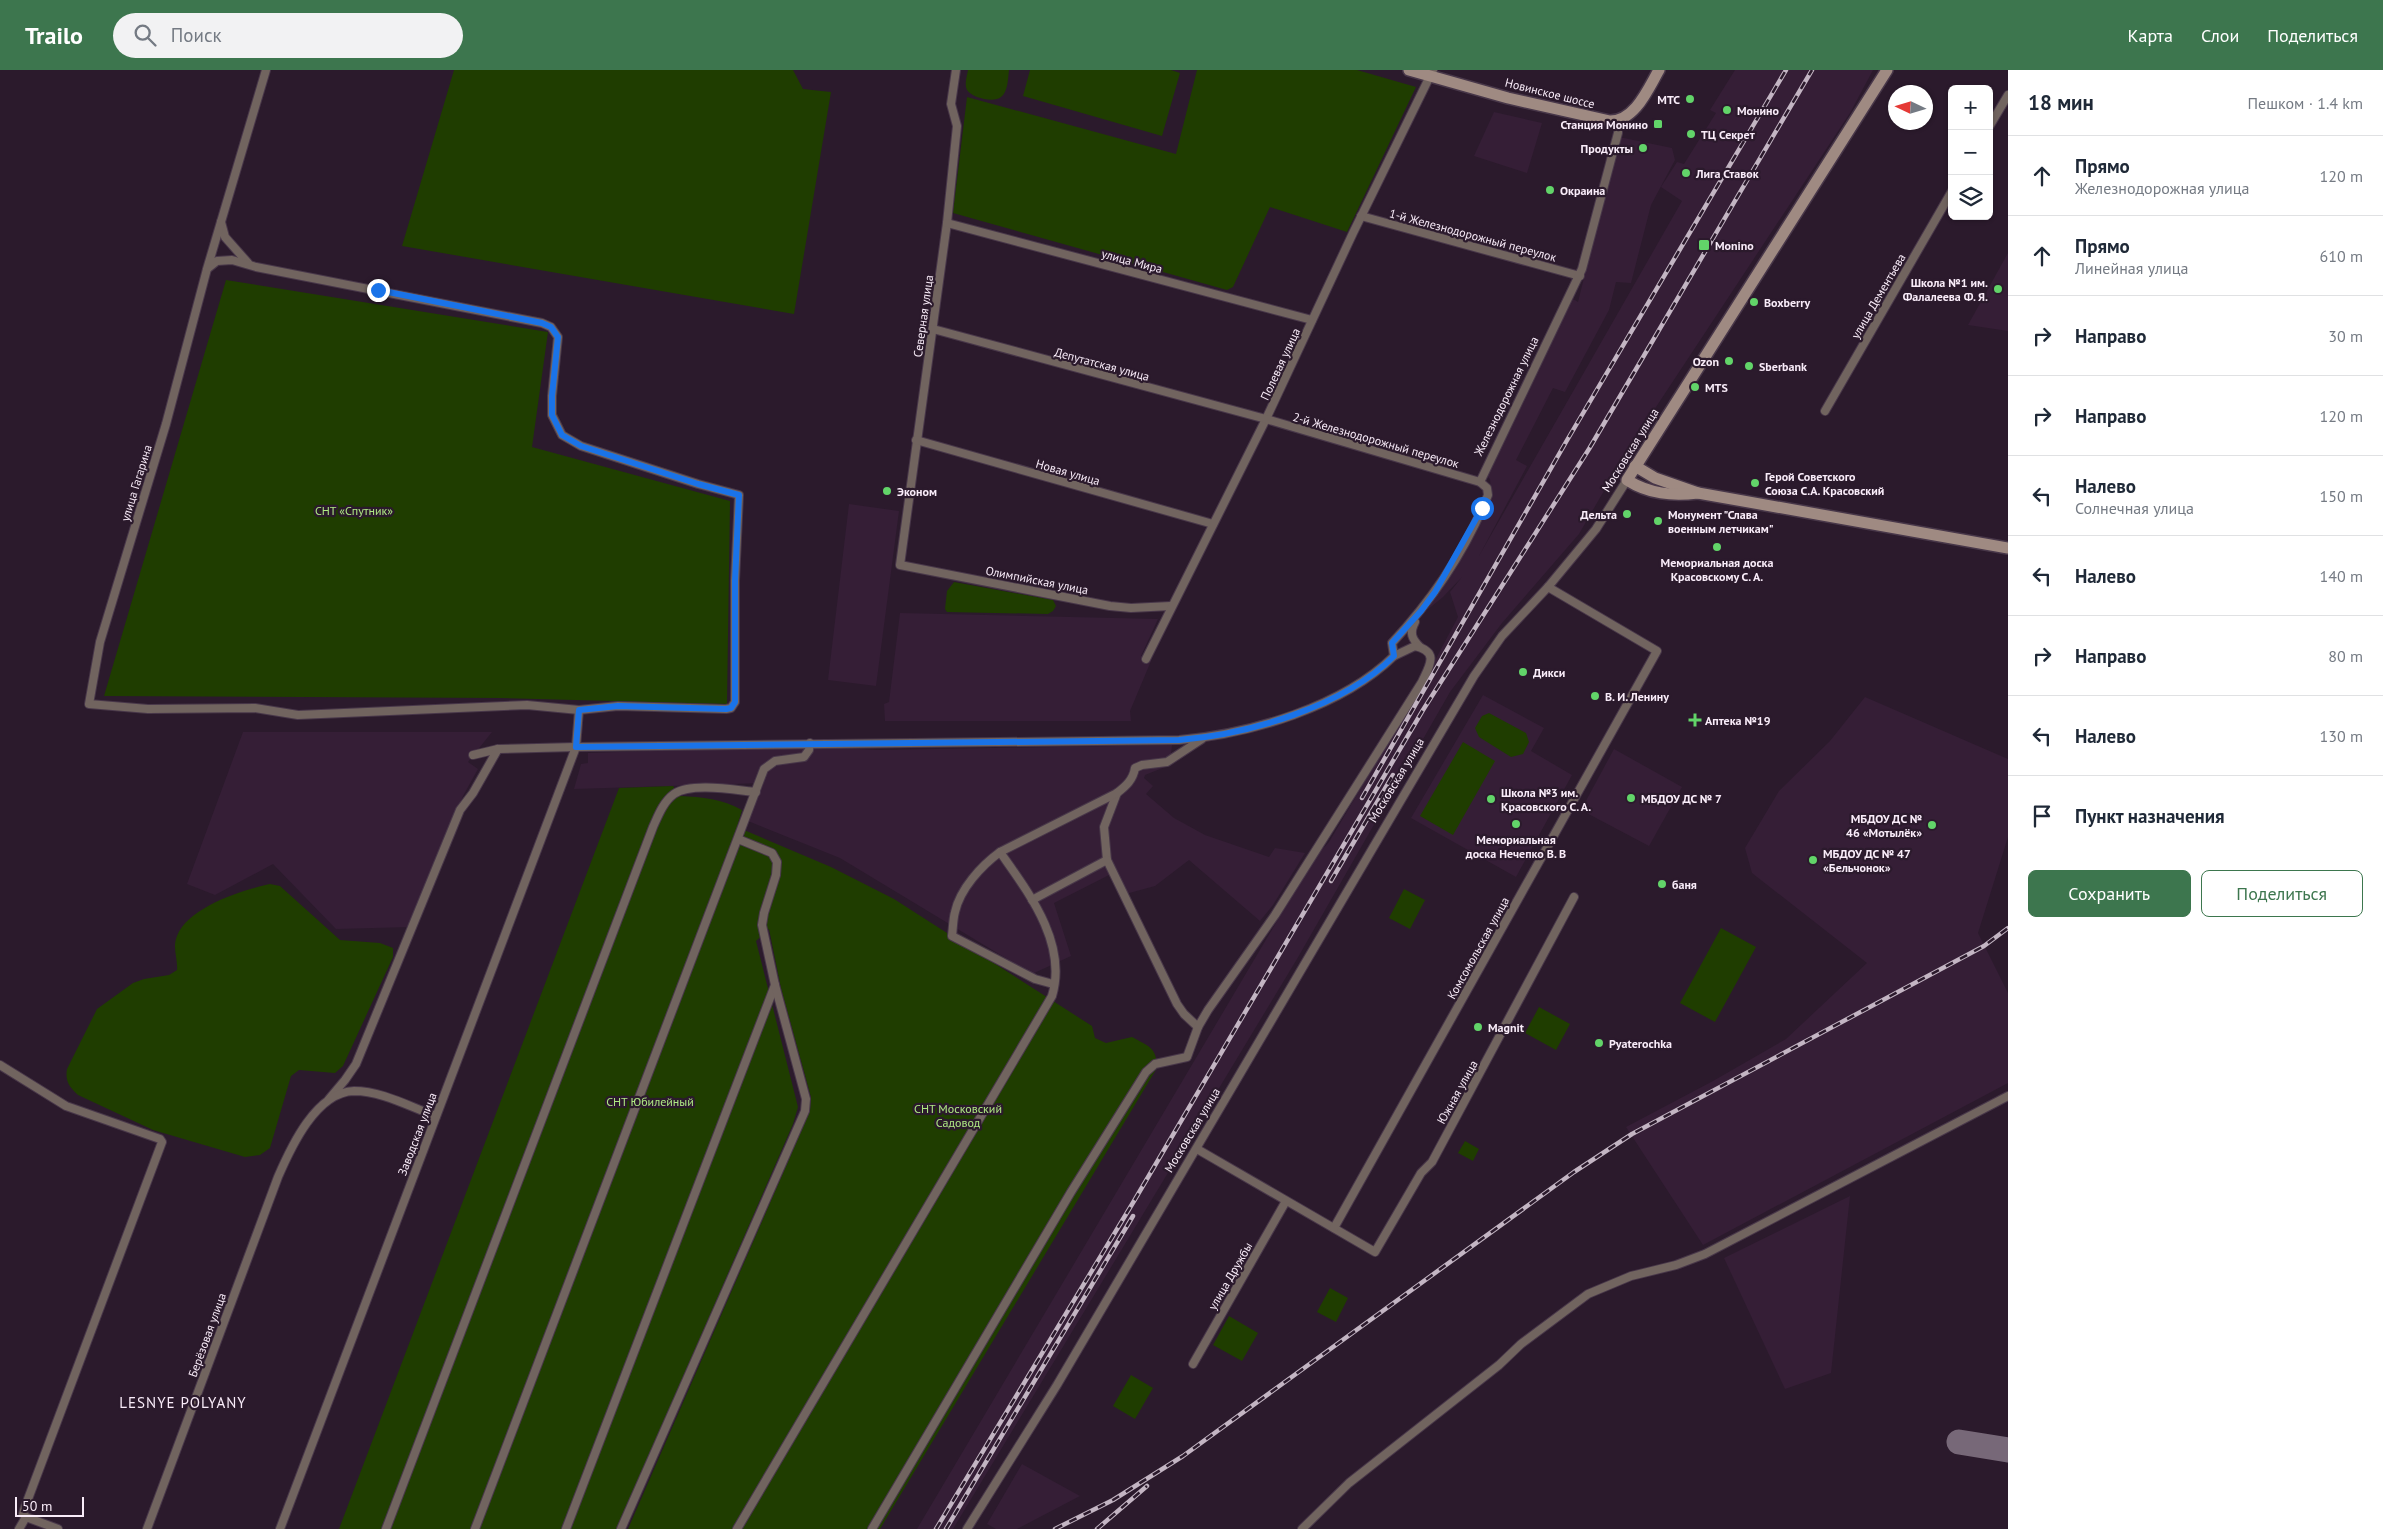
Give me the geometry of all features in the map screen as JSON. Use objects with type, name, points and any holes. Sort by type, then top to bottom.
[{"type":"street","name":"улица Гагарина","points":[[266,70],[207,269],[166,424],[100,642],[89,704],[148,709],[255,708],[298,716],[527,705],[579,710]]},
{"type":"street","name":"Северная улица","points":[[900,565],[947,222],[957,126],[951,104],[956,70]]},
{"type":"street","name":"Новинское шоссе","points":[[1409,70],[1431,73],[1568,112],[1622,118]]},
{"type":"street","points":[[1622,118],[1644,96],[1659,70]]},
{"type":"street","name":"Московская улица","points":[[967,1529],[1052,1394],[1474,676],[1502,636],[1548,587],[1596,529],[1886,70]]},
{"type":"street","name":"Полевая улица","points":[[1146,659],[1266,420],[1361,216],[1431,73]]},
{"type":"street","points":[[1993,120],[2008,95]]},
{"type":"street","name":"Железнодорожная улица","points":[[1480,482],[1580,276],[1622,118]]},
{"type":"street","name":"улица Дементьева","points":[[1824,412],[1948,198]]},
{"type":"street","name":"1-й Железнодорожный переулок","points":[[1361,216],[1580,276]]},
{"type":"street","points":[[221,221],[225,237],[248,263]]},
{"type":"street","name":"улица Мира","points":[[947,222],[1312,320]]},
{"type":"street","points":[[207,269],[218,261],[232,260],[248,263],[256,267],[496,313],[551,327],[558,337],[552,415],[562,435],[581,446],[698,484],[739,495],[733,674],[735,702],[731,708],[618,706],[579,710]]},
{"type":"street","name":"Депутатская улица","points":[[932,328],[1266,420]]},
{"type":"street","name":"2-й Железнодорожный переулок","points":[[1266,420],[1480,482]]},
{"type":"street","name":"Новая улица","points":[[916,440],[1213,524]]},
{"type":"street","points":[[1635,466],[1655,478],[1698,493],[2008,548]]},
{"type":"street","points":[[1627,480],[1642,490],[1676,496],[1698,493]]},
{"type":"street","points":[[872,1529],[1041,1243],[1146,1072],[1155,1064],[1187,1057],[1198,1027],[1208,1010],[1275,915],[1422,682],[1431,664],[1431,656],[1412,639],[1411,633],[1421,611],[1456,556],[1488,495],[1487,488],[1480,482]]},
{"type":"street","name":"Олимпийская улица","points":[[900,565],[1110,606],[1131,608],[1171,606]]},
{"type":"street","name":"Комсомольская улица","points":[[1334,1228],[1657,651],[1548,587]]},
{"type":"street","points":[[1394,656],[1392,643],[1421,611]]},
{"type":"street","points":[[473,755],[498,749],[576,747],[1203,738],[1261,725],[1333,698],[1362,681],[1394,656],[1409,648],[1420,647]]},
{"type":"street","name":"Заводская улица","points":[[280,1529],[576,747],[579,710]]},
{"type":"street","points":[[1053,984],[1035,979],[952,936],[954,912],[959,901],[986,862],[1000,852],[1117,793],[1129,783],[1134,775],[1135,768],[1142,765],[1166,762],[1203,738]]},
{"type":"street","points":[[475,1529],[767,766],[775,762],[804,757],[809,750],[810,743]]},
{"type":"street","name":"Берёзовая улица","points":[[147,1529],[290,1148],[305,1126],[345,1080],[356,1064],[460,810],[473,793],[498,749]]},
{"type":"street","points":[[386,1529],[652,827],[666,803],[678,792],[696,788],[756,792]]},
{"type":"street","points":[[1117,793],[1104,827],[1107,860],[1177,1004],[1184,1014],[1198,1027]]},
{"type":"street","points":[[621,1529],[806,1111],[806,1099],[775,985],[762,920],[776,875],[777,862],[772,853],[738,839]]},
{"type":"street","points":[[737,1529],[1052,996],[1055,959],[1042,915],[1000,852]]},
{"type":"street","points":[[1032,900],[1107,860]]},
{"type":"street","name":"Южная улица","points":[[1334,1228],[1375,1252],[1421,1173],[1432,1162],[1574,897]]},
{"type":"street","points":[[566,1529],[775,985]]},
{"type":"street","points":[[0,1065],[66,1106],[160,1139],[162,1142],[23,1514],[26,1518],[58,1529]]},
{"type":"street","points":[[326,1102],[344,1092],[369,1093],[436,1116]]},
{"type":"street","points":[[1302,1529],[1349,1483],[1499,1365],[1521,1344],[1588,1294],[1631,1276],[1676,1265],[1705,1254],[2008,1096]]},
{"type":"street","points":[[1197,1150],[1334,1228]]},
{"type":"street","name":"улица Дружбы","points":[[1193,1364],[1286,1201]]},
{"type":"street","points":[[19,1529],[26,1518]]},
{"type":"shaded area","points":[[1735,70],[1873,70],[1850,113],[1627,451],[1579,534],[1502,623],[1450,692],[1297,959],[953,1529],[917,1529],[1315,857],[1329,842],[1423,683],[1458,617],[1450,592],[1462,577],[1443,597],[1427,610],[1465,550],[1491,493],[1490,479],[1484,473],[1573,299],[1578,302],[1619,137],[1672,148],[1675,160],[1651,205],[1631,283],[1616,282],[1609,310],[1565,392],[1553,388],[1516,460],[1527,466],[1479,556],[1682,201],[1661,187],[1677,162],[1684,164],[1716,113],[1710,110]]},
{"type":"shaded area","points":[[1494,112],[1542,123],[1527,173],[1474,156]]},
{"type":"shaded area","name":"Школа №1 им. Фалалеева Ф. Я.","points":[[2008,253],[2008,331],[1968,325]]},
{"type":"shaded area","points":[[849,504],[899,511],[876,686],[828,680]]},
{"type":"shaded area","points":[[900,613],[1158,619],[1141,656],[1151,661],[1130,711],[1131,721],[885,721],[884,704],[889,702]]},
{"type":"shaded area","name":"Школа №3 им. Красовского С. А.","points":[[1483,695],[1544,728],[1531,751],[1572,775],[1516,877],[1411,818]]},
{"type":"shaded area","points":[[1865,697],[2008,759],[2008,837],[1978,933],[2008,993],[2008,1083],[1703,1245],[1626,1127],[1713,1081],[1786,1039],[1867,963],[1752,873],[1745,848],[1779,791],[1830,741]]},
{"type":"shaded area","points":[[243,732],[492,732],[468,762],[478,769],[463,796],[411,927],[336,929],[273,864],[215,895],[187,884]]},
{"type":"shaded area","points":[[1172,745],[1170,765],[1145,775],[1144,778],[1153,786],[1146,794],[1174,818],[1205,835],[1269,857],[1275,848],[1305,853],[1273,905],[1260,921],[1189,860],[1155,886],[1122,895],[1111,874],[1054,903],[1071,956],[1032,974],[840,858],[748,821],[764,783],[574,789],[581,764],[588,763],[588,753],[805,746],[878,750]]},
{"type":"shaded area","name":"МБДОУ ДС № 7","points":[[1614,749],[1682,787],[1649,846],[1581,810]]},
{"type":"shaded area","points":[[1850,1196],[1831,1373],[1785,1389],[1724,1258]]},
{"type":"shaded area","points":[[1022,1464],[1080,1496],[1017,1529],[996,1529],[987,1524]]},
{"type":"green space","points":[[454,70],[793,70],[803,89],[831,92],[794,314],[402,246]]},
{"type":"green space","points":[[968,70],[1009,70],[1005,92],[998,99],[993,100],[973,95],[967,90],[966,85]]},
{"type":"green space","points":[[1030,70],[1171,70],[1180,73],[1162,136],[1023,96]]},
{"type":"green space","points":[[1197,70],[1357,70],[1416,87],[1347,232],[1270,207],[1233,287],[1227,290],[953,213],[967,97],[1176,154]]},
{"type":"green space","name":"СНТ «Спутник»","points":[[226,280],[548,332],[532,447],[730,501],[727,704],[499,698],[104,696]]},
{"type":"green space","points":[[954,582],[1053,600],[1056,606],[1048,614],[947,612],[945,609],[947,591]]},
{"type":"green space","points":[[1489,713],[1526,733],[1529,742],[1523,754],[1511,757],[1479,737],[1475,728],[1482,716]]},
{"type":"green space","points":[[1463,742],[1495,761],[1453,835],[1420,816]]},
{"type":"green space","points":[[673,786],[680,796],[712,799],[742,810],[737,827],[831,867],[894,899],[1092,1026],[1095,1038],[1106,1043],[1132,1037],[1143,1043],[1153,1051],[1157,1061],[1157,1068],[880,1529],[628,1529],[810,1111],[811,1097],[781,988],[769,929],[756,941],[798,1107],[793,1124],[617,1529],[339,1529],[619,788]]},
{"type":"green space","points":[[270,884],[280,886],[340,940],[380,943],[393,948],[393,957],[343,1066],[335,1073],[299,1070],[291,1076],[270,1148],[260,1155],[245,1157],[153,1130],[78,1095],[68,1084],[67,1069],[97,1009],[133,983],[144,979],[169,975],[177,970],[175,949],[177,936],[192,916],[231,895]]},
{"type":"green space","points":[[1404,889],[1425,900],[1410,929],[1389,918]]},
{"type":"green space","points":[[1721,928],[1756,947],[1715,1022],[1680,1003]]},
{"type":"green space","points":[[1539,1007],[1570,1024],[1556,1050],[1525,1033]]},
{"type":"green space","points":[[1465,1141],[1479,1149],[1473,1161],[1458,1153]]},
{"type":"green space","points":[[1330,1288],[1348,1298],[1336,1322],[1317,1312]]},
{"type":"green space","points":[[1229,1316],[1258,1333],[1242,1361],[1213,1345]]},
{"type":"green space","points":[[1131,1375],[1153,1388],[1135,1419],[1113,1406]]},
{"type":"taxiway","points":[[1959,1442],[2008,1450]]},
{"type":"railway","points":[[1362,798],[1566,442],[1786,70]]},
{"type":"railway","points":[[936,1529],[1134,1201],[1423,710],[1589,449],[1812,70]]},
{"type":"railway","points":[[1331,881],[1393,775]]},
{"type":"railway","points":[[1055,1529],[1113,1500],[1183,1456],[1574,1172],[1632,1134],[1984,946],[2008,928]]},
{"type":"railway","points":[[946,1529],[1133,1216]]},
{"type":"railway","points":[[1097,1529],[1147,1486]]},
{"type":"place","name":"МТС","points":[[1690,99]]},
{"type":"place","name":"Монино","points":[[1727,110]]},
{"type":"place","name":"Станция Монино","points":[[1658,124]]},
{"type":"place","name":"ТЦ Секрет","points":[[1691,134]]},
{"type":"place","name":"Продукты","points":[[1643,148]]},
{"type":"place","name":"Лига Ставок","points":[[1686,173]]},
{"type":"place","name":"Окраина","points":[[1550,190]]},
{"type":"place","name":"Monino","points":[[1704,245]]},
{"type":"place","name":"Школа №1 им. Фалалеева Ф. Я.","points":[[1998,289]]},
{"type":"place","name":"Boxberry","points":[[1754,302]]},
{"type":"place","name":"Ozon","points":[[1729,361]]},
{"type":"place","name":"Sberbank","points":[[1749,366]]},
{"type":"place","name":"MTS","points":[[1695,387]]},
{"type":"place","name":"Герой Советского Союза С.А. Красовский","points":[[1755,483]]},
{"type":"place","name":"Эконом","points":[[887,491]]},
{"type":"place","name":"Дельта","points":[[1627,514]]},
{"type":"place","name":"Монумент \"Слава военным летчикам\"","points":[[1658,521]]},
{"type":"place","name":"Мемориальная доска Красовскому С. А.","points":[[1717,547]]},
{"type":"place","name":"Дикси","points":[[1523,672]]},
{"type":"place","name":"В. И. Ленину","points":[[1595,696]]},
{"type":"place","name":"Аптека №19","points":[[1695,720]]},
{"type":"place","name":"МБДОУ ДС № 7","points":[[1631,798]]},
{"type":"place","name":"Школа №3 им. Красовского С. А.","points":[[1491,799]]},
{"type":"place","name":"Мемориальная доска Нечепко В. В","points":[[1516,824]]},
{"type":"place","name":"МБДОУ ДC № 46 «Мотылёк»","points":[[1932,825]]},
{"type":"place","name":"МБДОУ ДС № 47 «Бельчонок»","points":[[1813,860]]},
{"type":"place","name":"баня","points":[[1662,884]]},
{"type":"place","name":"Magnit","points":[[1478,1027]]},
{"type":"place","name":"Pyaterochka","points":[[1599,1043]]},
{"type":"district","name":"LESNYE POLYANY","points":[[183,1402]]},
{"type":"route","points":[[378,290],[496,313],[542,323],[551,327],[558,337],[552,415],[562,435],[581,446],[698,484],[739,495],[736,538],[733,674],[735,702],[731,708],[726,709],[618,706],[579,710],[576,747],[1179,740],[1203,738],[1261,725],[1333,698],[1385,665],[1394,656],[1392,643],[1421,611],[1435,592],[1482,508]]},
{"type":"park label","name":"СНТ Юбилейный","points":[[650,1101]]},
{"type":"park label","name":"СНТ Московский Садовод","points":[[958,1115]]}]
